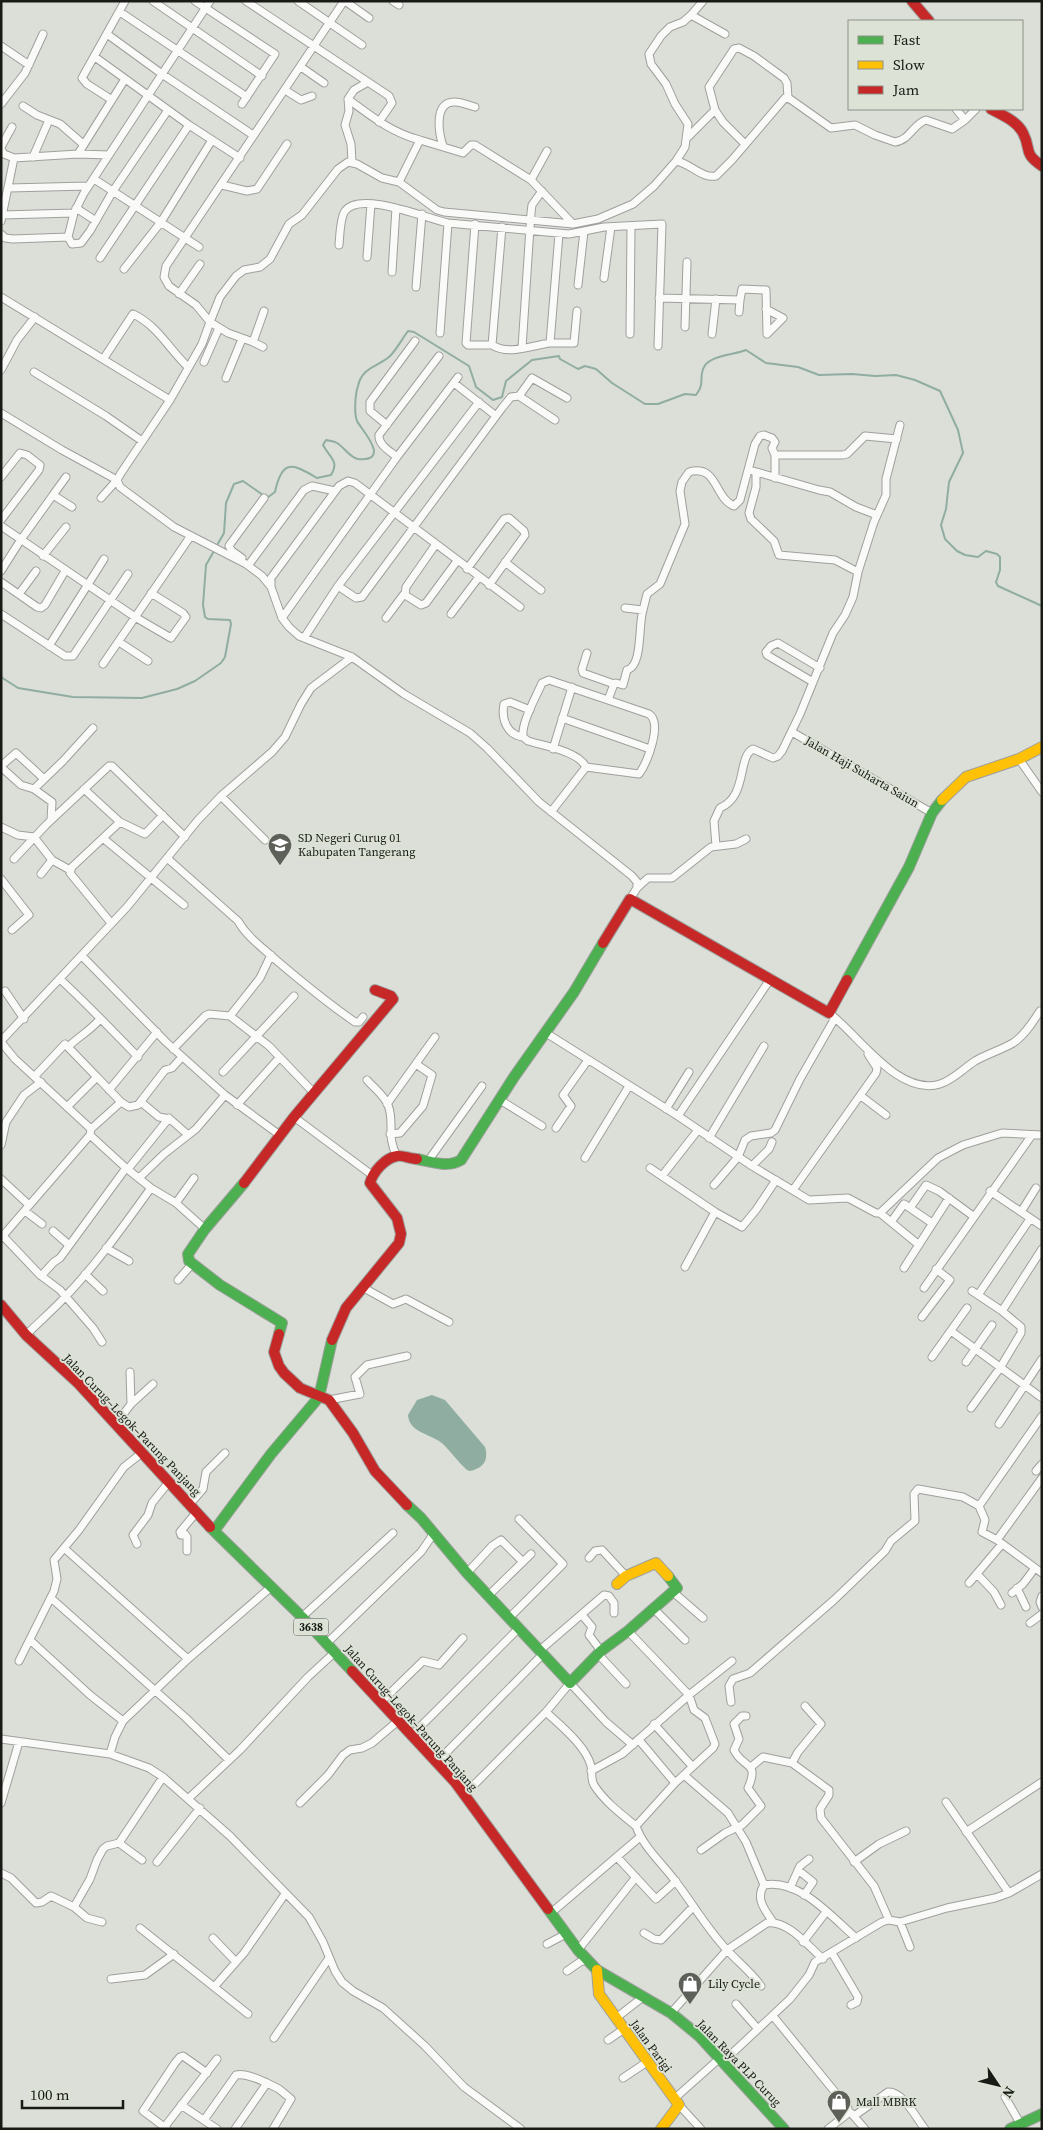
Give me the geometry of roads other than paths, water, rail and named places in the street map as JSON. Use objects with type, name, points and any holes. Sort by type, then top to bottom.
[{"type":"street","points":[[112,100],[87,84],[82,78],[125,1]]},
{"type":"street","points":[[153,1],[262,76]]},
{"type":"street","points":[[195,1],[278,52],[242,104]]},
{"type":"street","points":[[168,110],[113,191],[96,221],[80,243],[72,244],[68,237],[75,210],[88,186],[210,1]]},
{"type":"street","points":[[246,1],[368,82],[391,100],[392,103],[379,122]]},
{"type":"street","points":[[298,1],[362,45]]},
{"type":"street","points":[[263,347],[242,339],[210,322],[196,305],[179,294],[166,281],[164,272],[345,1],[369,18]]},
{"type":"street","points":[[100,498],[117,480],[170,400],[202,344],[220,297],[236,276],[244,270],[260,267],[270,259],[289,224],[305,212],[338,169],[344,164],[352,162],[382,178],[399,182],[437,210],[573,224],[612,214],[633,204],[654,186],[676,161],[683,152],[687,138],[688,124],[675,104],[666,84],[651,64],[649,54],[670,26],[683,22],[703,1]]},
{"type":"street","points":[[912,1],[928,20]]},
{"type":"street","points":[[120,12],[247,97]]},
{"type":"street","points":[[691,15],[725,34]]},
{"type":"street","points":[[1,104],[13,90],[29,65],[42,34]]},
{"type":"street","points":[[107,34],[162,74],[254,135]]},
{"type":"street","points":[[1,46],[29,65]]},
{"type":"street","points":[[746,144],[723,122],[715,110],[709,86],[734,49],[739,48],[754,56],[784,78],[787,83],[788,98]]},
{"type":"street","points":[[95,57],[189,125],[240,158]]},
{"type":"street","points":[[300,67],[324,83]]},
{"type":"street","points":[[78,154],[125,80]]},
{"type":"street","points":[[352,162],[351,144],[346,125],[349,111],[348,99],[354,90],[368,82]]},
{"type":"street","points":[[285,90],[301,100],[312,96]]},
{"type":"street","points":[[676,161],[712,177],[721,172],[780,101],[788,98]]},
{"type":"street","points":[[788,98],[831,128],[855,124],[890,142],[903,140],[923,120],[929,120],[948,129],[957,127],[975,110]]},
{"type":"street","points":[[348,99],[379,122],[403,136],[463,153],[471,144],[475,145],[530,180],[573,224]]},
{"type":"street","points":[[443,146],[438,120],[443,108],[448,103],[454,102],[475,107]]},
{"type":"street","points":[[24,106],[60,124],[84,144]]},
{"type":"street","points":[[687,138],[715,110]]},
{"type":"street","points":[[957,110],[965,120]]},
{"type":"street","points":[[993,110],[1015,124],[1023,133],[1027,154],[1042,166]]},
{"type":"street","points":[[33,156],[49,120]]},
{"type":"street","points":[[100,258],[189,125]]},
{"type":"street","points":[[12,127],[1,150],[14,158],[78,154],[109,155]]},
{"type":"street","points":[[124,269],[161,222],[212,140]]},
{"type":"street","points":[[399,182],[420,140]]},
{"type":"street","points":[[222,185],[247,191],[256,189],[287,144]]},
{"type":"street","points":[[530,180],[546,151]]},
{"type":"street","points":[[14,158],[2,218],[75,210],[96,221]]},
{"type":"street","points":[[94,179],[200,247]]},
{"type":"street","points":[[9,188],[88,186]]},
{"type":"street","points":[[522,348],[532,205],[542,192]]},
{"type":"street","points":[[339,245],[344,213],[347,208],[357,204],[396,208],[448,223],[475,224],[559,234],[610,227],[662,224],[658,346]]},
{"type":"street","points":[[367,257],[371,204]]},
{"type":"street","points":[[392,272],[396,208]]},
{"type":"street","points":[[416,287],[422,214]]},
{"type":"street","points":[[440,333],[448,223]]},
{"type":"street","points":[[475,224],[466,343],[468,345],[492,346],[498,349],[522,348],[550,343],[574,343],[577,312]]},
{"type":"street","points":[[630,334],[631,226]]},
{"type":"street","points":[[492,346],[502,227]]},
{"type":"street","points":[[604,278],[610,227]]},
{"type":"street","points":[[578,285],[584,231]]},
{"type":"street","points":[[1,234],[13,239],[68,237]]},
{"type":"street","points":[[550,343],[559,234]]},
{"type":"street","points":[[685,327],[687,262]]},
{"type":"street","points":[[179,294],[200,264]]},
{"type":"street","points":[[739,312],[742,289],[766,290],[766,309]]},
{"type":"street","points":[[1,297],[104,358],[170,400]]},
{"type":"street","points":[[659,298],[740,300]]},
{"type":"street","points":[[712,334],[716,299]]},
{"type":"street","points":[[253,342],[264,311]]},
{"type":"street","points":[[104,358],[133,314],[154,327],[188,368]]},
{"type":"street","points":[[1,370],[17,340],[35,317]]},
{"type":"street","points":[[204,362],[219,328]]},
{"type":"street","points":[[226,378],[242,339]]},
{"type":"street","points":[[387,425],[370,411],[370,402],[415,341]]},
{"type":"street","points":[[397,456],[378,439],[379,435],[438,356]]},
{"type":"street","points":[[34,372],[106,416],[142,441]]},
{"type":"street","points":[[519,396],[527,382],[535,378],[567,398]]},
{"type":"street","points":[[282,618],[371,496],[397,456],[456,380],[496,416]]},
{"type":"street","points":[[338,586],[356,598],[362,597],[511,397],[519,396],[555,420]]},
{"type":"street","points":[[304,638],[338,586],[479,402]]},
{"type":"street","points":[[1,413],[62,450],[117,480],[124,490],[190,537],[246,564],[262,576],[271,587],[282,618],[292,630],[304,638],[352,657],[404,694],[470,733],[487,748],[538,802],[632,876],[637,882],[638,888]]},
{"type":"street","points":[[716,846],[714,826],[716,815],[720,808],[728,805],[735,795],[740,784],[747,753],[753,748],[773,758],[778,756],[792,732],[833,633],[845,615],[853,597],[858,572],[877,515],[886,495],[886,480],[900,425]]},
{"type":"street","points":[[587,653],[582,669],[583,673],[614,684],[616,682],[623,685],[627,670],[631,669],[638,656],[639,629],[647,594],[660,584],[685,524],[680,491],[682,482],[689,472],[704,472],[713,480],[728,502],[734,506],[740,500],[755,444],[760,436],[764,435],[772,438],[775,442],[772,448],[775,454],[774,478]]},
{"type":"street","points":[[775,454],[843,455],[847,454],[865,436],[897,439]]},
{"type":"street","points":[[1,477],[20,453],[25,453],[40,465],[39,470],[1,520]]},
{"type":"street","points":[[748,470],[827,491],[856,507],[877,515]]},
{"type":"street","points":[[756,472],[756,487],[749,514],[751,519],[770,536],[779,555],[835,560],[858,572]]},
{"type":"street","points":[[1,572],[20,541],[66,477]]},
{"type":"street","points":[[271,587],[272,578],[335,491],[339,486],[348,481],[355,484],[520,607]]},
{"type":"street","points":[[250,563],[304,490],[312,486],[335,491]]},
{"type":"street","points":[[54,495],[72,507]]},
{"type":"street","points":[[264,498],[229,546],[232,551],[272,578]]},
{"type":"street","points":[[467,569],[507,517],[525,533],[489,585]]},
{"type":"street","points":[[1,526],[20,541],[170,639],[186,620],[183,613],[151,593]]},
{"type":"street","points":[[43,556],[66,527]]},
{"type":"street","points":[[103,664],[190,537]]},
{"type":"street","points":[[386,618],[436,544]]},
{"type":"street","points":[[49,646],[104,560]]},
{"type":"street","points":[[404,594],[420,605],[426,603],[457,561]]},
{"type":"street","points":[[505,562],[541,590]]},
{"type":"street","points":[[19,594],[36,571]]},
{"type":"street","points":[[1,582],[37,607],[43,607],[65,571]]},
{"type":"street","points":[[1,614],[65,656],[73,656],[128,574]]},
{"type":"street","points":[[451,614],[479,577]]},
{"type":"street","points":[[625,608],[643,610]]},
{"type":"street","points":[[118,642],[148,660]]},
{"type":"street","points":[[813,682],[767,655],[766,652],[771,646],[778,643],[820,668]]},
{"type":"street","points":[[205,1229],[176,1203],[151,1188],[127,1169],[90,1132],[68,1106],[15,1059],[1,1041],[82,956],[198,820],[221,796],[272,752],[285,738],[311,688],[352,657]]},
{"type":"street","points":[[523,737],[523,731],[530,710],[542,683],[545,680],[549,680],[652,716],[655,724],[650,749],[641,772],[637,774],[586,767],[574,754],[528,741],[523,737],[514,735],[508,729],[503,714],[504,704],[510,702],[530,710]]},
{"type":"street","points":[[608,700],[614,684]]},
{"type":"street","points":[[553,749],[572,687]]},
{"type":"street","points":[[562,718],[650,749]]},
{"type":"street","points":[[34,788],[63,761],[93,728]]},
{"type":"street","name":"Jalan Haji Suharta Saiun","points":[[792,732],[932,813]]},
{"type":"street","points":[[714,1185],[738,1157],[745,1140],[751,1136],[772,1133],[775,1130],[909,867],[932,813],[966,777],[1019,759],[1042,747]]},
{"type":"street","points":[[43,778],[16,753],[1,767],[21,785],[34,788],[52,802],[51,820]]},
{"type":"street","points":[[1019,759],[1042,792]]},
{"type":"street","points":[[14,859],[51,820],[107,767],[112,766],[185,837]]},
{"type":"street","points":[[551,812],[586,767]]},
{"type":"street","points":[[84,789],[120,822],[144,834],[163,815]]},
{"type":"street","points":[[221,796],[265,840]]},
{"type":"street","points":[[70,870],[120,822]]},
{"type":"street","points":[[1,827],[18,835],[34,837],[52,860],[70,870],[72,877],[111,923]]},
{"type":"street","points":[[104,839],[184,905]]},
{"type":"street","points":[[324,1398],[326,1355],[334,1333],[346,1308],[399,1243],[402,1233],[400,1221],[370,1183],[372,1175],[378,1167],[396,1156],[443,1164],[458,1163],[468,1151],[514,1077],[574,992],[638,888],[648,878],[672,878],[708,849],[716,846],[736,844],[746,839]]},
{"type":"street","points":[[167,858],[238,921],[249,935],[271,955],[320,997],[355,1022],[359,1022],[363,1017]]},
{"type":"street","points":[[41,874],[52,860]]},
{"type":"street","points":[[1,878],[29,915],[12,930]]},
{"type":"street","points":[[630,899],[771,978],[832,1015],[887,1067],[911,1082],[927,1086],[940,1084],[950,1079],[983,1056],[1014,1042],[1040,1011]]},
{"type":"street","points":[[230,1016],[260,978],[271,955]]},
{"type":"street","points":[[82,956],[173,1049],[225,1095],[281,1136]]},
{"type":"street","points":[[678,1116],[771,978]]},
{"type":"street","points":[[60,979],[138,1056]]},
{"type":"street","points":[[375,990],[394,999],[294,1117],[245,1182],[205,1229],[188,1254],[189,1261],[241,1299],[282,1323],[282,1330],[274,1347],[279,1366],[300,1388],[324,1398],[353,1433],[375,1471],[391,1490],[421,1518],[467,1573],[606,1722],[636,1742],[674,1783]]},
{"type":"street","points":[[5,991],[24,1018]]},
{"type":"street","points":[[223,1072],[294,996]]},
{"type":"street","points":[[173,1049],[205,1016],[209,1014],[230,1016],[257,1037],[314,1093]]},
{"type":"street","points":[[68,1047],[82,1034],[89,1032],[100,1019]]},
{"type":"street","points":[[109,1090],[157,1032]]},
{"type":"street","points":[[546,1033],[678,1116],[752,1166],[793,1190],[814,1201],[848,1198],[876,1213],[880,1213],[919,1245]]},
{"type":"street","points":[[387,1104],[435,1037]]},
{"type":"street","points":[[1,1145],[3,1122],[65,1044],[121,1102],[133,1108],[141,1102],[165,1070],[171,1069],[182,1057]]},
{"type":"street","points":[[709,1138],[764,1046]]},
{"type":"street","points":[[793,1190],[877,1071],[866,1049]]},
{"type":"street","points":[[238,1105],[279,1058]]},
{"type":"street","points":[[556,1128],[570,1106],[564,1095],[566,1090],[588,1060]]},
{"type":"street","points":[[390,1134],[400,1132],[423,1106],[432,1075],[416,1064]]},
{"type":"street","points":[[666,1109],[689,1072]]},
{"type":"street","points":[[68,1106],[96,1078]]},
{"type":"street","points":[[367,1080],[387,1104],[390,1112],[392,1147],[396,1156]]},
{"type":"street","points":[[428,1161],[482,1086]]},
{"type":"street","points":[[585,1158],[629,1086]]},
{"type":"street","points":[[139,1178],[204,1121],[225,1095]]},
{"type":"street","points":[[861,1096],[886,1115]]},
{"type":"street","points":[[500,1100],[542,1126]]},
{"type":"street","points":[[102,1342],[93,1328],[55,1285],[41,1276],[2,1237],[90,1132],[121,1102]]},
{"type":"street","points":[[141,1102],[159,1117],[169,1118],[187,1134]]},
{"type":"street","points":[[294,1117],[372,1175]]},
{"type":"street","points":[[41,1276],[60,1258],[99,1207],[102,1200],[169,1118]]},
{"type":"street","points":[[662,1176],[698,1130]]},
{"type":"street","points":[[880,1213],[938,1158],[948,1152],[1002,1132],[1042,1135]]},
{"type":"street","points":[[924,1288],[1032,1135]]},
{"type":"street","points":[[752,1166],[769,1149],[772,1142]]},
{"type":"street","points":[[650,1168],[715,1212],[742,1227],[776,1180]]},
{"type":"street","points":[[176,1203],[194,1178]]},
{"type":"street","points":[[1,1179],[42,1224]]},
{"type":"street","points":[[910,1208],[926,1185],[939,1191],[973,1216]]},
{"type":"street","points":[[26,1335],[49,1310],[65,1297],[85,1274],[151,1188]]},
{"type":"street","points":[[1021,1212],[1036,1188]]},
{"type":"street","points":[[990,1192],[1042,1226]]},
{"type":"street","points":[[904,1268],[949,1198]]},
{"type":"street","points":[[891,1222],[904,1204],[932,1223]]},
{"type":"street","points":[[685,1267],[715,1212]]},
{"type":"street","points":[[971,1408],[1000,1368],[1022,1329],[1002,1311],[975,1293],[1030,1219]]},
{"type":"street","points":[[53,1231],[69,1245]]},
{"type":"street","points":[[106,1248],[128,1261]]},
{"type":"street","points":[[1002,1311],[1042,1249]]},
{"type":"street","points":[[178,1280],[192,1264]]},
{"type":"street","points":[[922,1317],[950,1280],[936,1269]]},
{"type":"street","points":[[85,1274],[103,1291]]},
{"type":"street","points":[[364,1288],[393,1304],[406,1299],[449,1322]]},
{"type":"street","name":"Jalan Curug–Legok–Parung Panjang","points":[[1,1305],[26,1335],[78,1383],[214,1531],[302,1617],[437,1762],[465,1794],[578,1950],[597,1970]]},
{"type":"street","points":[[932,1357],[967,1308]]},
{"type":"street","points":[[966,1362],[992,1325]]},
{"type":"street","points":[[951,1331],[1023,1386],[1042,1398]]},
{"type":"street","points":[[214,1531],[271,1454],[324,1398],[360,1394],[355,1377],[367,1365],[407,1356]]},
{"type":"street","points":[[999,1424],[1042,1359]]},
{"type":"street","points":[[130,1372],[131,1404]]},
{"type":"street","points":[[115,1424],[131,1404],[153,1384]]},
{"type":"street","points":[[979,1506],[1042,1416]]},
{"type":"street","points":[[18,1661],[51,1598],[57,1579],[53,1562],[124,1467],[143,1452]]},
{"type":"street","points":[[190,1504],[203,1489],[206,1472],[225,1453]]},
{"type":"street","points":[[1036,1471],[1042,1464]]},
{"type":"street","points":[[969,1583],[978,1574],[1042,1478]]},
{"type":"street","points":[[137,1544],[133,1535],[148,1516],[151,1504],[168,1483],[172,1484]]},
{"type":"street","points":[[732,1702],[729,1686],[733,1679],[750,1673],[834,1600],[885,1551],[890,1541],[912,1524],[916,1517],[914,1494],[918,1489],[963,1497],[979,1506],[986,1520],[982,1532],[1000,1542],[1042,1573]]},
{"type":"street","points":[[187,1551],[187,1537],[180,1532],[195,1514],[199,1514]]},
{"type":"street","points":[[509,1618],[562,1564],[519,1519]]},
{"type":"street","points":[[302,1617],[393,1533]]},
{"type":"street","points":[[326,1644],[421,1552],[434,1533]]},
{"type":"street","points":[[467,1573],[500,1540],[523,1562]]},
{"type":"street","points":[[64,1548],[188,1659]]},
{"type":"street","points":[[589,1558],[595,1551],[602,1550],[626,1576]]},
{"type":"street","points":[[488,1596],[531,1554]]},
{"type":"street","points":[[465,1794],[546,1712],[570,1683],[599,1653],[628,1631],[677,1588],[656,1563],[626,1576],[617,1584]]},
{"type":"street","points":[[1026,1607],[1014,1590],[1023,1584],[1035,1568]]},
{"type":"street","points":[[978,1574],[994,1592],[1001,1605]]},
{"type":"street","points":[[110,1754],[115,1737],[123,1721],[188,1659],[271,1587]]},
{"type":"street","points":[[673,1592],[703,1618]]},
{"type":"street","points":[[437,1762],[541,1653],[604,1595],[607,1594],[614,1602],[614,1613]]},
{"type":"street","points":[[1042,1596],[1040,1602],[1042,1607]]},
{"type":"street","points":[[51,1598],[190,1721],[229,1760]]},
{"type":"street","points":[[654,1609],[685,1640]]},
{"type":"street","points":[[1030,1623],[1042,1614]]},
{"type":"street","points":[[582,1615],[592,1628],[589,1636],[599,1653],[626,1684]]},
{"type":"street","points":[[412,1735],[518,1628]]},
{"type":"street","points":[[628,1631],[689,1694],[694,1710],[705,1718],[715,1744],[705,1756],[674,1783],[636,1826]]},
{"type":"street","points":[[381,1702],[423,1661],[438,1665],[464,1638]]},
{"type":"street","points":[[30,1640],[90,1696],[123,1721]]},
{"type":"street","points":[[190,1798],[308,1677],[334,1653]]},
{"type":"street","points":[[591,1771],[622,1754],[689,1694],[732,1661]]},
{"type":"street","points":[[792,1763],[798,1752],[821,1724],[806,1706]]},
{"type":"street","points":[[546,1712],[580,1747],[590,1764],[591,1779],[601,1794],[636,1826],[640,1837],[676,1881],[693,1907],[727,1950],[762,1986]]},
{"type":"street","points":[[701,1850],[719,1837],[738,1827],[760,1806],[748,1788],[753,1778],[751,1767],[734,1750],[739,1739],[734,1724],[743,1716],[746,1716]]},
{"type":"street","points":[[300,1803],[328,1775],[343,1755],[352,1749],[362,1748],[372,1743],[398,1721]]},
{"type":"street","points":[[654,1724],[692,1766]]},
{"type":"street","points":[[1,1739],[110,1754],[149,1768],[164,1777],[190,1798],[230,1836],[309,1917],[338,1976],[348,1987],[383,2008],[425,2046],[464,2087],[520,2129]]},
{"type":"street","points":[[1,1803],[19,1742]]},
{"type":"street","points":[[751,1767],[763,1757],[792,1763],[829,1790],[829,1795],[820,1809],[821,1818],[874,1886],[889,1920]]},
{"type":"street","points":[[684,1775],[728,1813],[738,1827],[764,1885],[760,1896],[761,1904],[773,1922],[789,1930],[823,1959]]},
{"type":"street","points":[[119,1844],[164,1777]]},
{"type":"street","points":[[966,1832],[1042,1782]]},
{"type":"street","points":[[946,1802],[1009,1893]]},
{"type":"street","points":[[157,1862],[200,1808]]},
{"type":"street","points":[[854,1862],[879,1844],[906,1831]]},
{"type":"street","points":[[551,1914],[640,1837]]},
{"type":"street","points":[[74,1907],[90,1879],[97,1860],[103,1849],[107,1846],[119,1844],[142,1860]]},
{"type":"street","points":[[617,1857],[656,1899],[676,1881]]},
{"type":"street","points":[[790,1888],[798,1870],[810,1859]]},
{"type":"street","points":[[798,1870],[813,1882],[804,1895]]},
{"type":"street","points":[[1,1873],[11,1878],[36,1902],[42,1902],[50,1896],[74,1907],[88,1918],[102,1922]]},
{"type":"street","points":[[661,2129],[677,2102],[722,2059],[773,2016],[809,1975],[815,1962],[889,1920],[900,1922],[947,1908],[983,1901],[1009,1893],[1042,1874]]},
{"type":"street","points":[[578,1950],[636,1877]]},
{"type":"street","points":[[764,1885],[773,1884],[790,1888],[804,1895],[856,1938]]},
{"type":"street","points":[[215,1986],[264,1926],[285,1894]]},
{"type":"street","points":[[644,1933],[654,1939],[661,1940],[693,1907]]},
{"type":"street","points":[[803,1942],[826,1912]]},
{"type":"street","points":[[671,2013],[727,1950],[767,1923],[773,1922]]},
{"type":"street","points":[[900,1922],[910,1947]]},
{"type":"street","points":[[140,1928],[248,2014]]},
{"type":"street","points":[[547,1944],[566,1934]]},
{"type":"street","points":[[213,1938],[236,1962]]},
{"type":"street","points":[[832,1953],[858,1997],[857,2002],[851,2005]]},
{"type":"street","points":[[110,1979],[145,1975],[174,1954]]},
{"type":"street","points":[[274,2038],[329,1958]]},
{"type":"street","points":[[567,1971],[580,1962],[587,1960]]},
{"type":"street","name":"Jalan Raya PLP Curug","points":[[597,1970],[671,2013],[699,2036],[784,2129]]},
{"type":"street","name":"Jalan Parigi","points":[[597,1970],[599,1994],[677,2102],[701,2129]]},
{"type":"street","points":[[616,2018],[643,1997]]},
{"type":"street","points":[[736,2004],[758,2029]]},
{"type":"street","points":[[773,2016],[865,2129]]},
{"type":"street","points":[[608,2040],[624,2029]]},
{"type":"street","points":[[207,2073],[186,2058],[180,2057],[144,2108],[144,2113],[165,2128],[181,2105],[207,2073],[217,2059]]},
{"type":"street","points":[[623,2078],[647,2062]]},
{"type":"street","points":[[204,2120],[229,2082],[236,2075],[240,2074],[280,2089],[291,2100],[273,2129]]},
{"type":"street","points":[[235,2129],[267,2083]]},
{"type":"street","points":[[828,2129],[846,2116],[888,2092],[893,2092],[902,2098],[925,2129]]},
{"type":"street","points":[[1005,2097],[1020,2124]]},
{"type":"street","points":[[181,2105],[217,2129]]},
{"type":"street","points":[[1010,2129],[1042,2114]]},
{"type":"waterway","points":[[267,498],[275,492],[281,474],[289,467],[301,469],[317,478],[331,475],[334,463],[323,445],[326,440],[337,443],[350,455],[358,459],[368,459],[373,455],[372,444],[356,418],[355,404],[358,386],[363,375],[390,356],[408,331],[414,332],[469,366],[476,387],[493,400],[502,397],[506,381],[532,360],[559,356],[560,359],[578,369],[585,366],[596,369],[612,383],[645,404],[658,404],[685,394],[696,395],[706,364],[716,358],[746,350],[766,363],[798,367],[819,375],[896,375],[915,380],[940,391],[958,430],[963,453],[949,482],[946,509],[941,525],[945,539],[957,551],[965,555],[978,557],[986,551],[997,554],[1000,557],[1000,570],[996,582],[998,586],[1042,606]]},
{"type":"waterway","points":[[216,547],[224,533],[226,503],[234,484],[243,481],[263,495]]},
{"type":"waterway","points":[[1,677],[18,688],[73,697],[142,698],[177,689],[195,681],[221,663],[225,657],[231,624],[230,620],[208,619],[205,617],[203,605],[206,565],[214,551]]},
{"type":"place","name":"SD Negeri Curug 01 Kabupaten Tangerang","points":[[280,866]]},
{"type":"place","name":"Lily Cycle","points":[[690,2005]]},
{"type":"place","name":"Mall MBRK","points":[[839,2123]]}]
